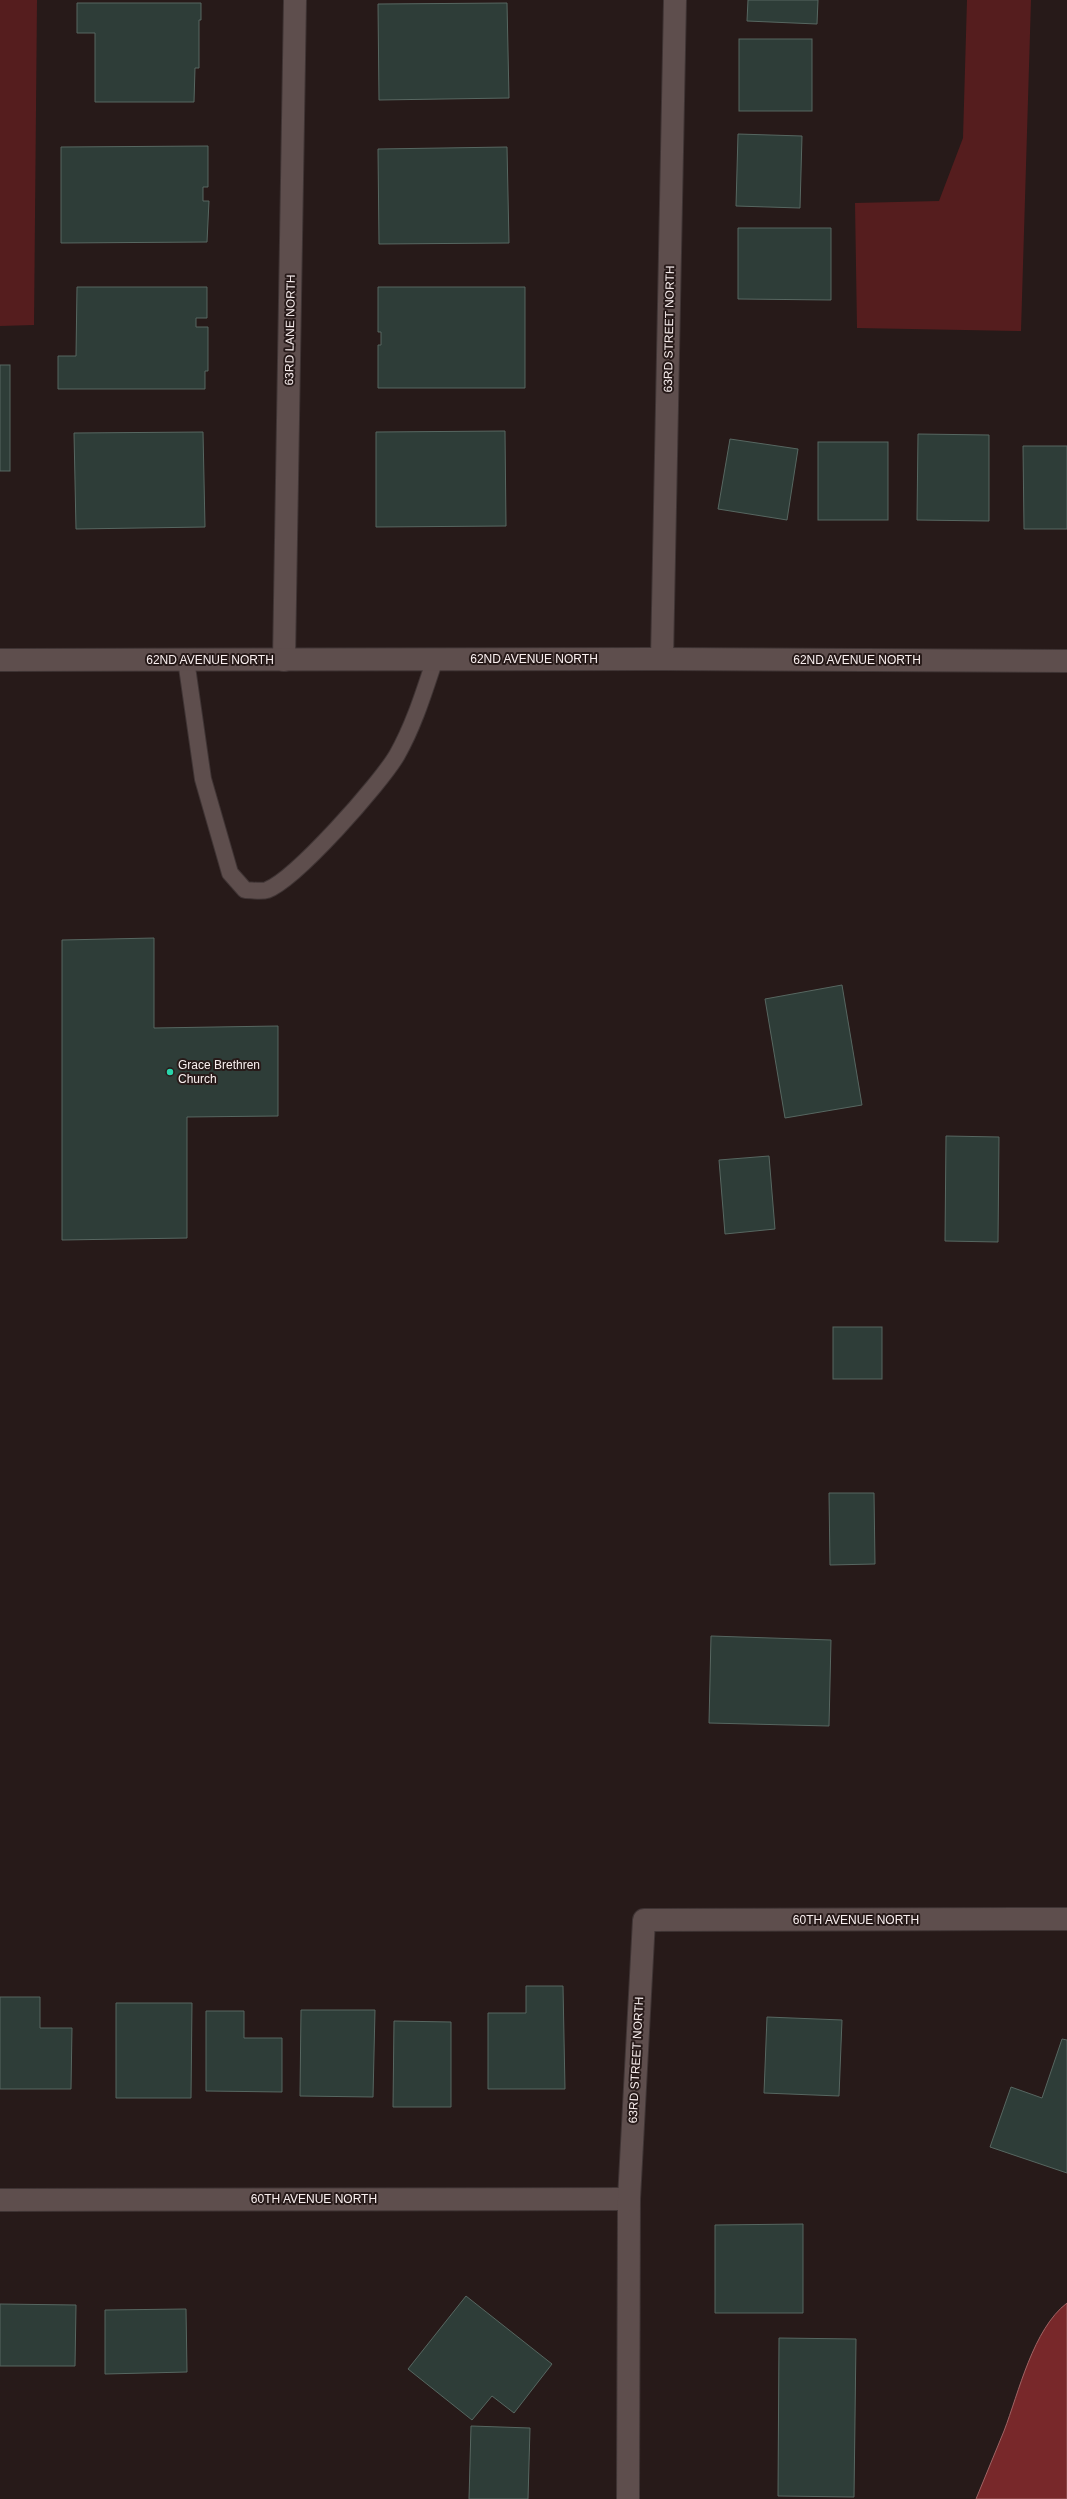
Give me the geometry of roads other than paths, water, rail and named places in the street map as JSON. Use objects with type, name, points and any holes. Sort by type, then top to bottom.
[{"type":"street","name":"63RD LANE NORTH","points":[[284,660],[295,0]]},
{"type":"street","name":"63RD STREET NORTH","points":[[662,659],[675,0]]},
{"type":"street","name":"62ND AVENUE NORTH","points":[[0,660],[662,659],[1067,661]]},
{"type":"street","name":"63RD STREET NORTH","points":[[628,2499],[629,2199],[644,1920]]},
{"type":"street","name":"60TH AVENUE NORTH","points":[[644,1920],[1067,1920]]},
{"type":"street","name":"60TH AVENUE NORTH","points":[[0,2200],[629,2199]]},
{"type":"lane","points":[[186,660],[203,779],[230,873],[245,890],[266,890],[298,868],[354,810],[397,756],[419,707],[435,659]]},
{"type":"place","name":"Grace Brethren Church","points":[[170,1072]]}]
